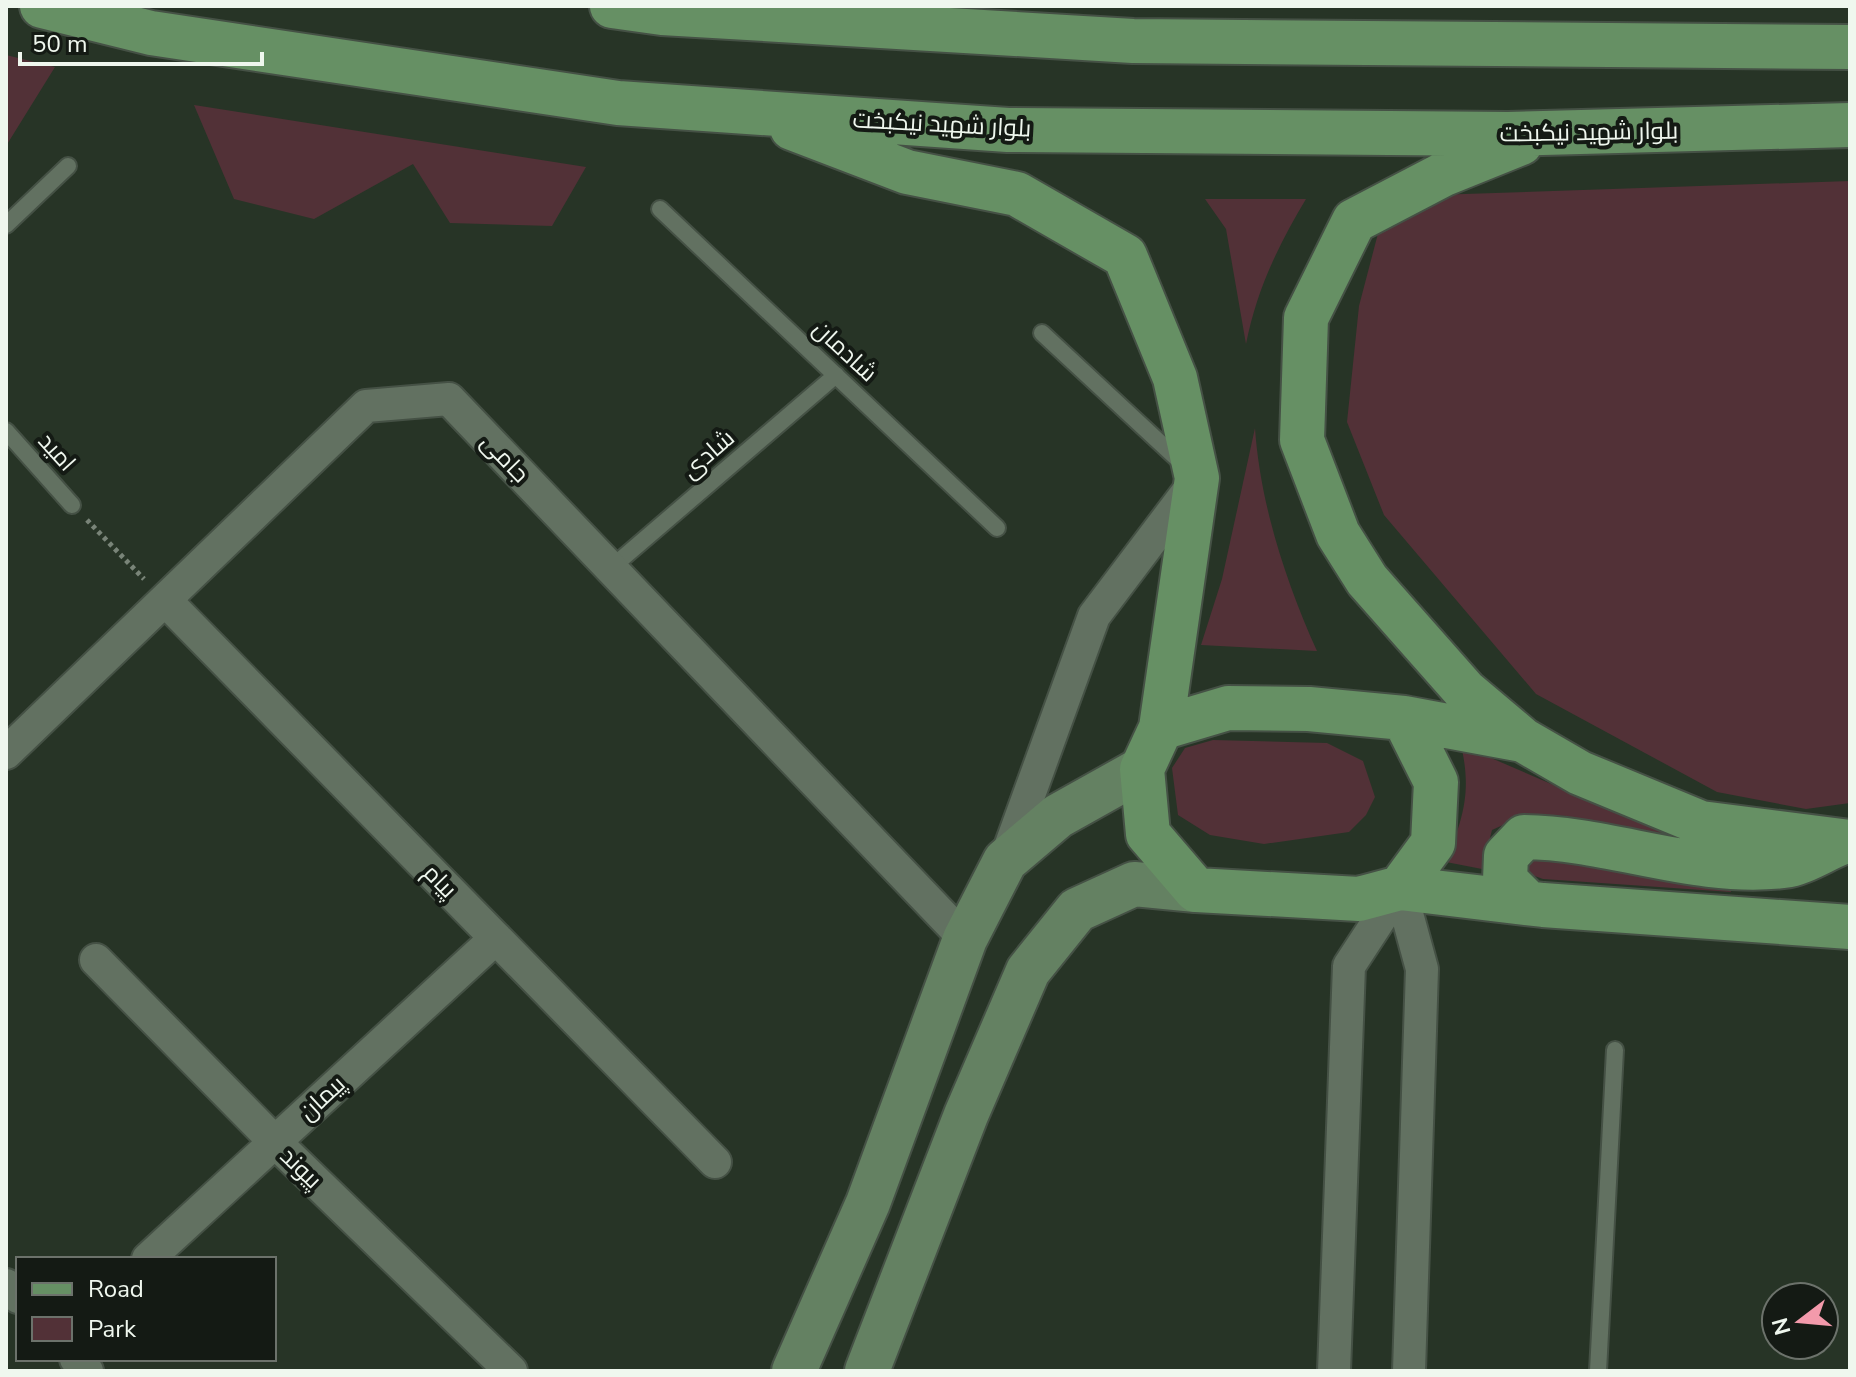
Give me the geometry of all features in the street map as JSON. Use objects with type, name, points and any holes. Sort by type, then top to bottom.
[{"type":"main road","name":"بلوار شهید نیکبخت","points":[[42,6],[151,33],[618,103],[1008,130],[1546,133],[1850,125]]},
{"type":"main road","points":[[612,6],[662,13],[1133,41],[1850,47]]},
{"type":"main road","points":[[749,112],[907,172],[1017,194],[1125,256],[1175,378],[1197,478],[1161,728],[1142,769],[1148,834],[1196,890],[1359,899],[1400,888],[1528,903],[1850,927]]},
{"type":"main road","points":[[1546,133],[1444,174],[1354,221],[1306,318],[1305,333],[1302,440],[1338,534],[1367,580],[1465,691],[1523,740],[1580,773],[1701,823],[1846,842]]},
{"type":"main road","points":[[1161,728],[1228,708],[1309,709],[1404,718],[1523,740]]},
{"type":"main road","points":[[1400,888],[1433,843],[1436,782],[1404,718]]},
{"type":"main road","points":[[1528,903],[1505,880],[1506,856],[1524,837],[1562,837],[1707,866],[1787,866],[1846,842]]},
{"type":"street","name":"جامی","points":[[6,753],[366,406],[449,399],[965,939]]},
{"type":"street","points":[[810,1367],[851,1241],[965,939],[1005,861],[1094,616],[1197,478]]},
{"type":"street","name":"پیام","points":[[165,600],[715,1162]]},
{"type":"street","points":[[1005,861],[1058,816],[1142,769]]},
{"type":"street","points":[[867,1371],[966,1115],[1028,971],[1077,910],[1134,884],[1196,890]]},
{"type":"street","points":[[1334,1371],[1349,966],[1400,888]]},
{"type":"street","points":[[1400,888],[1422,969],[1409,1371]]},
{"type":"street","name":"پیمان","points":[[150,1257],[496,938]]},
{"type":"street","name":"پیوند","points":[[96,960],[275,1142],[511,1371]]},
{"type":"street","points":[[851,1241],[865,1268],[900,1285]]},
{"type":"lane","points":[[6,225],[68,166]]},
{"type":"lane","name":"شادمان","points":[[660,209],[997,528]]},
{"type":"lane","points":[[1042,333],[1197,478]]},
{"type":"lane","name":"شادی","points":[[611,568],[836,375]]},
{"type":"lane","name":"امید","points":[[6,431],[72,505]]},
{"type":"lane","points":[[1598,1371],[1615,1050]]},
{"type":"path","points":[[72,505],[165,600]]},
{"type":"green space","points":[[6,55],[55,67],[6,146]]},
{"type":"green space","points":[[194,105],[586,167],[552,226],[450,223],[413,164],[314,219],[234,199]]},
{"type":"green space","points":[[1850,181],[1850,803],[1806,809],[1717,792],[1536,694],[1384,515],[1347,422],[1359,306],[1381,222],[1434,195]]},
{"type":"green space","points":[[1205,199],[1306,199],[1270,268],[1246,344],[1226,229]]},
{"type":"green space","points":[[1255,428],[1262,485],[1276,542],[1317,651],[1201,645],[1222,579]]},
{"type":"green space","points":[[1213,740],[1327,743],[1363,761],[1375,797],[1366,815],[1349,832],[1264,844],[1210,835],[1178,815],[1172,768],[1185,748]]},
{"type":"green space","points":[[1461,745],[1700,848],[1567,816],[1527,814],[1492,830],[1482,869],[1446,862],[1466,791]]},
{"type":"green space","points":[[1530,853],[1682,882],[1729,882],[1731,892],[1543,879],[1529,874],[1525,862]]}]
